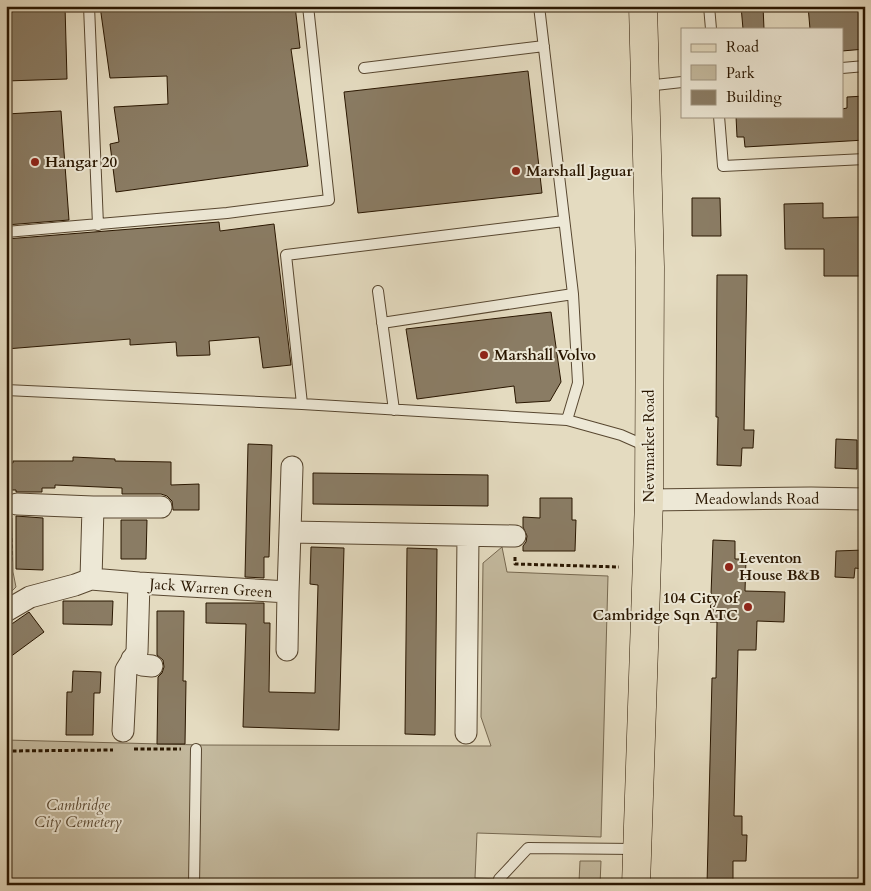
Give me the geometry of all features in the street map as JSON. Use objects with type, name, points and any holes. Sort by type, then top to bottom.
[{"type":"main road","name":"Newmarket Road","points":[[636,885],[649,500],[650,266],[643,6]]},
{"type":"street","name":"Jack Warren Green","points":[[6,611],[30,596],[75,585],[91,578],[139,583],[288,592],[292,467]]},
{"type":"street","name":"Meadowlands Road","points":[[649,500],[865,499]]},
{"type":"street","points":[[91,578],[93,507]]},
{"type":"street","points":[[13,513],[93,507],[161,507]]},
{"type":"street","points":[[290,532],[515,536]]},
{"type":"street","points":[[466,732],[468,536]]},
{"type":"street","points":[[122,743],[126,670],[136,652],[139,583]]},
{"type":"street","points":[[287,650],[288,592]]},
{"type":"street","points":[[132,659],[142,665],[152,666]]},
{"type":"lane","points":[[89,6],[98,225]]},
{"type":"lane","points":[[6,232],[227,213],[329,200],[308,6]]},
{"type":"lane","points":[[539,6],[574,294],[578,383],[567,420]]},
{"type":"lane","points":[[709,6],[711,28]]},
{"type":"lane","points":[[364,68],[544,46]]},
{"type":"lane","points":[[844,68],[865,66]]},
{"type":"lane","points":[[645,86],[681,82]]},
{"type":"lane","points":[[719,118],[723,166],[865,159]]},
{"type":"lane","points":[[302,404],[286,255],[564,221]]},
{"type":"lane","points":[[378,291],[394,410]]},
{"type":"lane","points":[[382,323],[574,294]]},
{"type":"lane","points":[[6,390],[302,404],[567,420],[621,435],[649,447]]},
{"type":"lane","points":[[194,885],[196,749]]},
{"type":"lane","points":[[498,885],[498,879],[528,848],[637,849]]},
{"type":"path","points":[[6,588],[11,565],[13,513]]},
{"type":"path","points":[[515,536],[515,564],[620,567]]},
{"type":"path","points":[[6,751],[122,743],[196,749]]},
{"type":"green space","points":[[6,515],[12,518],[13,572],[16,587],[6,597]]},
{"type":"green space","name":"Cambridge City Cemetery","points":[[502,547],[507,572],[608,576],[601,837],[477,833],[475,878],[579,882],[580,861],[601,861],[600,885],[6,885],[6,740],[200,745],[491,746],[481,717],[483,563]]},
{"type":"building","points":[[6,6],[65,6],[67,79],[6,81]]},
{"type":"building","points":[[100,6],[295,6],[300,48],[291,49],[308,166],[116,192],[110,144],[119,142],[114,107],[168,104],[167,76],[110,78]]},
{"type":"building","points":[[741,6],[763,6],[764,28],[743,28]]},
{"type":"building","points":[[808,6],[865,6],[865,49],[844,51],[844,28],[810,28]]},
{"type":"building","points":[[528,71],[542,193],[358,213],[344,92]]},
{"type":"building","points":[[865,96],[865,140],[745,147],[744,137],[737,137],[736,118],[844,118],[844,109],[847,108],[847,97]]},
{"type":"building","name":"Hangar 20","points":[[61,111],[69,220],[6,225],[6,114]]},
{"type":"building","points":[[692,198],[720,198],[721,236],[692,236]]},
{"type":"building","points":[[823,203],[823,218],[859,217],[861,276],[824,276],[824,249],[785,249],[784,204]]},
{"type":"building","points":[[219,222],[220,231],[274,224],[291,365],[263,368],[259,337],[209,341],[210,355],[177,356],[176,342],[130,345],[130,339],[6,349],[6,239]]},
{"type":"building","points":[[717,275],[747,275],[744,430],[754,430],[753,448],[742,448],[741,466],[717,465]]},
{"type":"building","name":"Marshall Volvo","points":[[551,312],[561,382],[550,401],[516,403],[514,386],[417,399],[406,329]]},
{"type":"building","points":[[836,439],[857,440],[857,469],[835,468]]},
{"type":"building","points":[[248,444],[272,445],[269,557],[264,557],[264,578],[245,577]]},
{"type":"building","points":[[73,457],[115,459],[115,461],[171,462],[171,485],[199,484],[199,510],[173,510],[172,501],[167,496],[161,494],[122,494],[122,488],[55,485],[55,488],[42,488],[42,492],[6,490],[6,463],[13,463],[13,461],[73,461]]},
{"type":"building","points":[[313,473],[488,475],[488,506],[313,504]]},
{"type":"building","points":[[540,498],[572,498],[572,520],[576,520],[575,551],[523,551],[527,536],[523,527],[523,517],[540,518]]},
{"type":"building","points":[[16,516],[43,518],[43,570],[16,569]]},
{"type":"building","points":[[121,520],[147,520],[146,559],[121,559]]},
{"type":"building","points":[[713,540],[735,541],[735,559],[746,559],[745,591],[785,592],[784,622],[757,621],[756,650],[738,650],[734,816],[742,816],[742,835],[747,835],[746,861],[733,861],[733,885],[707,885],[712,678],[716,678],[717,622],[710,622]]},
{"type":"building","points":[[311,547],[344,548],[339,730],[243,727],[246,624],[206,623],[206,603],[264,603],[264,623],[270,623],[269,692],[315,693],[318,585],[310,584]]},
{"type":"building","points":[[407,548],[437,549],[435,735],[405,734]]},
{"type":"building","points":[[864,550],[863,569],[855,568],[854,578],[835,577],[836,551]]},
{"type":"building","points":[[63,601],[113,601],[112,625],[63,624]]},
{"type":"building","points":[[157,611],[184,611],[183,681],[186,681],[185,744],[157,744],[158,677],[164,667],[163,660],[157,655]]},
{"type":"building","points":[[29,612],[44,632],[6,660],[6,628]]},
{"type":"building","points":[[73,671],[101,672],[100,693],[94,693],[93,735],[66,735],[67,692],[72,692]]},
{"type":"place","name":"Hangar 20","points":[[35,162]]},
{"type":"place","name":"Marshall Jaguar","points":[[516,171]]},
{"type":"place","name":"Marshall Volvo","points":[[484,355]]},
{"type":"place","name":"Leventon House B&B","points":[[729,567]]},
{"type":"place","name":"104 City of Cambridge Sqn ATC","points":[[748,607]]}]
